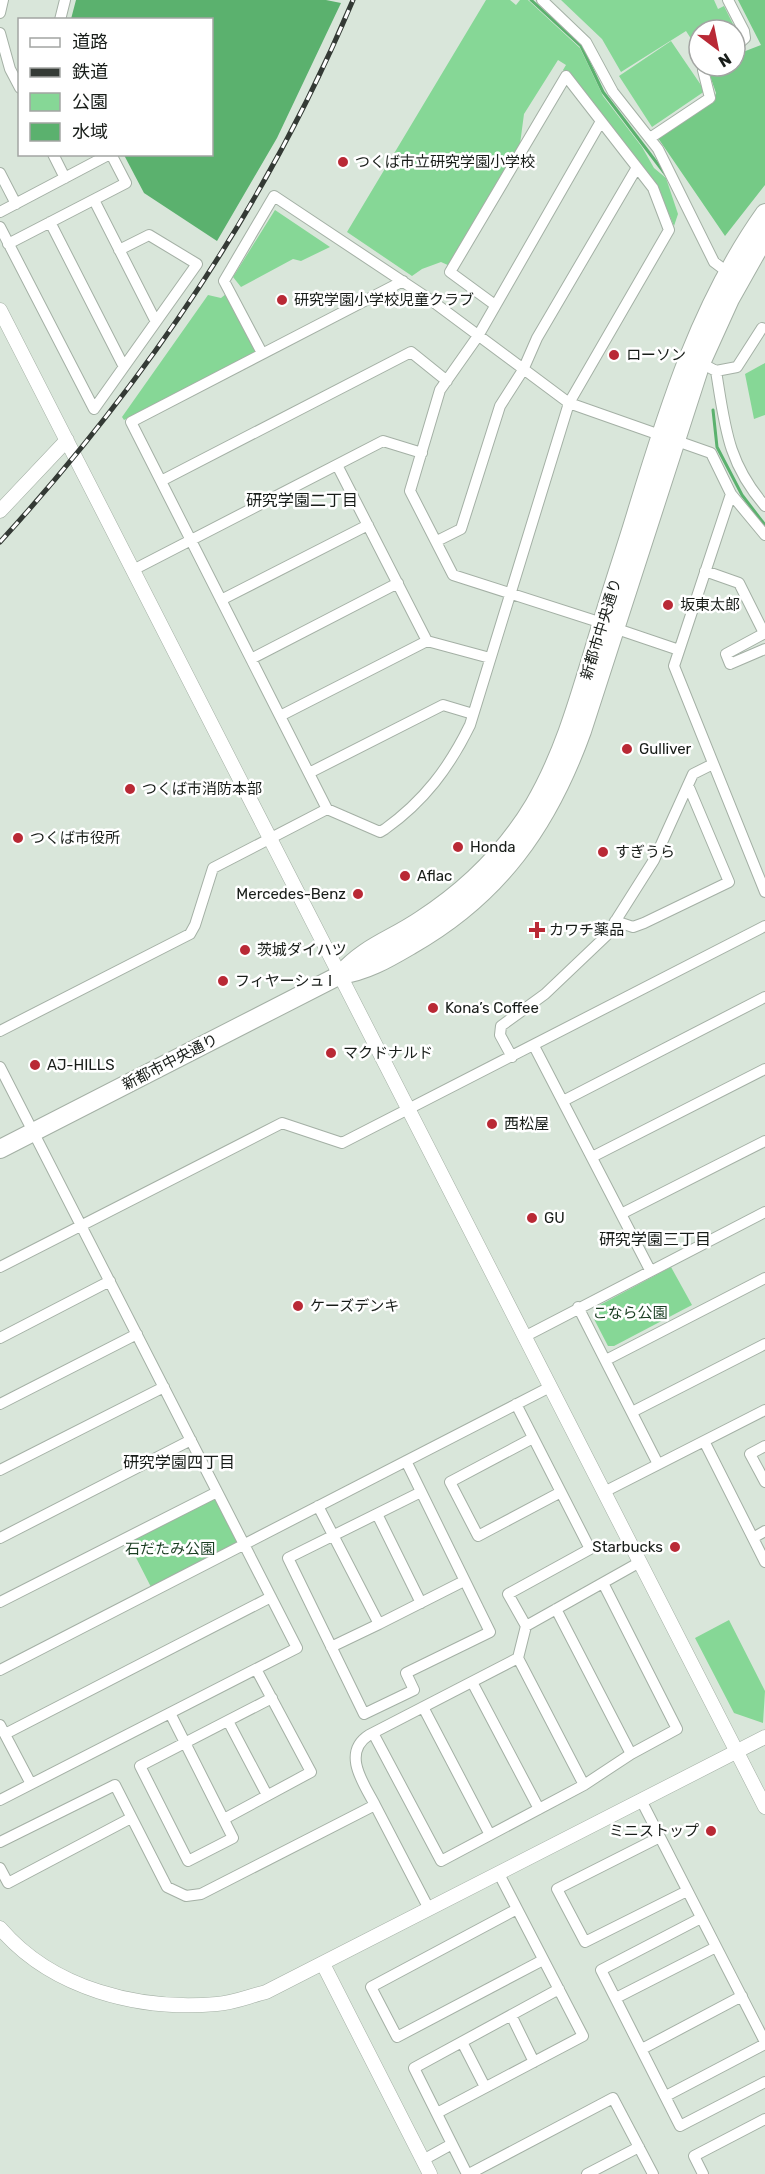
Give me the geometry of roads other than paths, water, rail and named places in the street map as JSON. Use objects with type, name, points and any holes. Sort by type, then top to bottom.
[{"type":"main road","name":"新都市中央通り","points":[[0,1149],[340,975],[357,956],[420,921],[455,896],[489,866],[513,836],[534,804],[553,768],[586,678],[609,626],[667,440],[690,349],[726,272],[765,213]]},
{"type":"main road","name":"新都市中央通り","points":[[667,440],[709,367],[730,299],[765,237]]},
{"type":"street","points":[[0,13],[3,0]]},
{"type":"street","points":[[60,18],[65,0]]},
{"type":"street","points":[[542,0],[586,42],[613,92],[650,138],[686,200],[714,262],[726,272]]},
{"type":"street","points":[[728,0],[738,18]]},
{"type":"street","points":[[0,33],[10,69],[18,84]]},
{"type":"street","points":[[403,281],[131,422],[327,809],[380,832],[420,800],[437,782],[459,749],[473,714],[569,403],[669,230],[652,188],[566,76],[450,272],[495,305]]},
{"type":"street","points":[[650,138],[710,98],[705,78]]},
{"type":"street","points":[[600,123],[478,336],[440,390],[410,491],[453,575],[510,591],[679,650]]},
{"type":"street","points":[[54,156],[65,178]]},
{"type":"street","points":[[0,212],[106,156]]},
{"type":"street","points":[[8,244],[126,183],[111,156]]},
{"type":"street","points":[[437,541],[461,529],[500,406],[523,370],[537,338],[636,169]]},
{"type":"street","points":[[0,173],[16,204]]},
{"type":"street","points":[[262,353],[224,281],[274,195],[403,281],[569,403],[667,440],[711,453],[731,494],[765,535]]},
{"type":"street","points":[[94,200],[156,322]]},
{"type":"street","points":[[50,222],[124,367]]},
{"type":"street","points":[[0,227],[94,409],[197,264],[150,235],[119,250]]},
{"type":"street","points":[[0,309],[765,1807]]},
{"type":"street","points":[[762,328],[736,367],[709,367],[729,448],[748,487],[765,506]]},
{"type":"street","points":[[161,481],[411,352],[447,381]]},
{"type":"street","points":[[0,511],[67,440]]},
{"type":"street","points":[[133,570],[383,441],[422,453]]},
{"type":"street","points":[[337,465],[427,641]]},
{"type":"street","points":[[731,494],[674,666],[765,892]]},
{"type":"street","points":[[221,600],[368,525]]},
{"type":"street","points":[[705,571],[739,583],[765,633],[726,654],[730,664],[765,649]]},
{"type":"street","points":[[251,659],[398,584]]},
{"type":"street","points":[[280,716],[427,641],[490,658]]},
{"type":"street","points":[[309,773],[443,705],[473,714]]},
{"type":"street","points":[[512,1057],[500,1035],[501,1026],[572,971],[606,936],[654,860],[693,774],[713,764]]},
{"type":"street","points":[[615,921],[633,927],[729,882],[688,785]]},
{"type":"street","points":[[0,1030],[190,934],[195,926],[213,868],[327,809]]},
{"type":"street","points":[[0,1267],[282,1123],[342,1143],[765,926]]},
{"type":"street","points":[[562,1101],[765,997]]},
{"type":"street","points":[[534,1046],[650,1270]]},
{"type":"street","points":[[0,1067],[297,1648],[0,1800]]},
{"type":"street","points":[[592,1157],[765,1069]]},
{"type":"street","points":[[621,1214],[765,1141]]},
{"type":"street","points":[[524,1337],[765,1212]]},
{"type":"street","points":[[606,1360],[765,1278]]},
{"type":"street","points":[[0,1338],[110,1281]]},
{"type":"street","points":[[578,1307],[658,1464]]},
{"type":"street","points":[[0,1404],[137,1334]]},
{"type":"street","points":[[632,1412],[765,1344]]},
{"type":"street","points":[[0,1470],[164,1387]]},
{"type":"street","points":[[0,1670],[550,1387]]},
{"type":"street","points":[[516,1404],[590,1549],[508,1594],[526,1626],[518,1658],[584,1785]]},
{"type":"street","points":[[604,1492],[765,1410]]},
{"type":"street","points":[[533,1438],[450,1482],[478,1536],[561,1492]]},
{"type":"street","points":[[0,1538],[191,1440]]},
{"type":"street","points":[[704,1441],[765,1562]]},
{"type":"street","points":[[765,1446],[750,1454],[765,1482]]},
{"type":"street","points":[[406,1461],[490,1632],[406,1673],[414,1690],[364,1714],[288,1558],[421,1492]]},
{"type":"street","points":[[0,1602],[217,1492]]},
{"type":"street","points":[[318,1506],[379,1624]]},
{"type":"street","points":[[377,1514],[421,1603]]},
{"type":"street","points":[[753,1538],[765,1531]]},
{"type":"street","points":[[526,1626],[640,1562]]},
{"type":"street","points":[[331,1647],[465,1581]]},
{"type":"street","points":[[373,1733],[441,1861],[584,1785],[631,1754],[677,1729],[603,1583]]},
{"type":"street","points":[[30,1784],[2,1730],[271,1597]]},
{"type":"street","points":[[556,1609],[631,1754]]},
{"type":"street","points":[[429,1909],[356,1767],[355,1759],[359,1743],[373,1733],[518,1658]]},
{"type":"street","points":[[224,1819],[311,1772],[256,1669]]},
{"type":"street","points":[[472,1682],[539,1809]]},
{"type":"street","points":[[170,1713],[185,1743],[224,1819],[233,1838],[188,1861],[140,1766],[185,1743],[228,1721],[272,1698]]},
{"type":"street","points":[[423,1707],[490,1835]]},
{"type":"street","points":[[228,1721],[267,1795]]},
{"type":"street","points":[[0,1928],[15,1945],[86,1988],[136,2002],[218,2004],[266,1992],[642,1802],[765,1737]]},
{"type":"street","points":[[0,1842],[115,1785],[167,1887],[186,1896],[201,1894],[375,1805]]},
{"type":"street","points":[[642,1802],[765,2043],[666,2096]]},
{"type":"street","points":[[0,1868],[8,1883],[131,1818]]},
{"type":"street","points":[[660,1837],[557,1889],[585,1942],[687,1891]]},
{"type":"street","points":[[436,2113],[583,2036],[499,1874]]},
{"type":"street","points":[[517,1909],[371,1987],[376,1997],[397,2037],[543,1960]]},
{"type":"street","points":[[701,1918],[601,1970],[680,2126],[765,2082]]},
{"type":"street","points":[[616,1998],[716,1947]]},
{"type":"street","points":[[323,1964],[430,2174]]},
{"type":"street","points":[[559,1989],[414,2068],[436,2113],[468,2174],[613,2098],[653,2174]]},
{"type":"street","points":[[642,2049],[742,1996]]},
{"type":"street","points":[[511,2015],[534,2062]]},
{"type":"street","points":[[462,2042],[485,2087]]},
{"type":"street","points":[[703,2174],[694,2156],[765,2119]]},
{"type":"street","points":[[423,2160],[452,2144]]},
{"type":"street","points":[[590,2173],[639,2147]]},
{"type":"water","points":[[76,0],[326,0],[341,3],[277,138],[217,241],[144,193],[125,156],[213,156],[213,18],[71,18]]},
{"type":"waterway","points":[[531,0],[581,46],[603,92],[666,175]]},
{"type":"waterway","points":[[713,410],[717,447],[742,495],[765,525]]},
{"type":"railway","points":[[0,542],[105,418],[154,353],[200,286],[283,147],[320,74],[353,0]]},
{"type":"place","name":"つくば市立研究学園小学校","points":[[343,162]]},
{"type":"place","name":"研究学園小学校児童クラブ","points":[[282,300]]},
{"type":"place","name":"ローソン","points":[[614,355]]},
{"type":"place","name":"坂東太郎","points":[[668,605]]},
{"type":"place","name":"Gulliver","points":[[627,749]]},
{"type":"place","name":"つくば市消防本部","points":[[130,789]]},
{"type":"place","name":"つくば市役所","points":[[18,838]]},
{"type":"place","name":"Honda","points":[[458,847]]},
{"type":"place","name":"すぎうら","points":[[603,852]]},
{"type":"place","name":"Aflac","points":[[405,876]]},
{"type":"place","name":"Mercedes-Benz","points":[[358,894]]},
{"type":"place","name":"カワチ薬品","points":[[537,930]]},
{"type":"place","name":"茨城ダイハツ","points":[[245,950]]},
{"type":"place","name":"フィヤーシュ I","points":[[223,981]]},
{"type":"place","name":"Kona’s Coffee","points":[[433,1008]]},
{"type":"place","name":"マクドナルド","points":[[331,1053]]},
{"type":"place","name":"AJ-HILLS","points":[[35,1065]]},
{"type":"place","name":"西松屋","points":[[492,1124]]},
{"type":"place","name":"GU","points":[[532,1218]]},
{"type":"place","name":"ケーズデンキ","points":[[298,1306]]},
{"type":"place","name":"Starbucks","points":[[675,1547]]},
{"type":"place","name":"ミニストップ","points":[[711,1831]]},
{"type":"district","name":"研究学園二丁目","points":[[302,500]]},
{"type":"district","name":"研究学園三丁目","points":[[655,1239]]},
{"type":"district","name":"研究学園四丁目","points":[[179,1462]]},
{"type":"park label","name":"こなら公園","points":[[630,1313]]},
{"type":"park label","name":"石だたみ公園","points":[[170,1549]]}]
